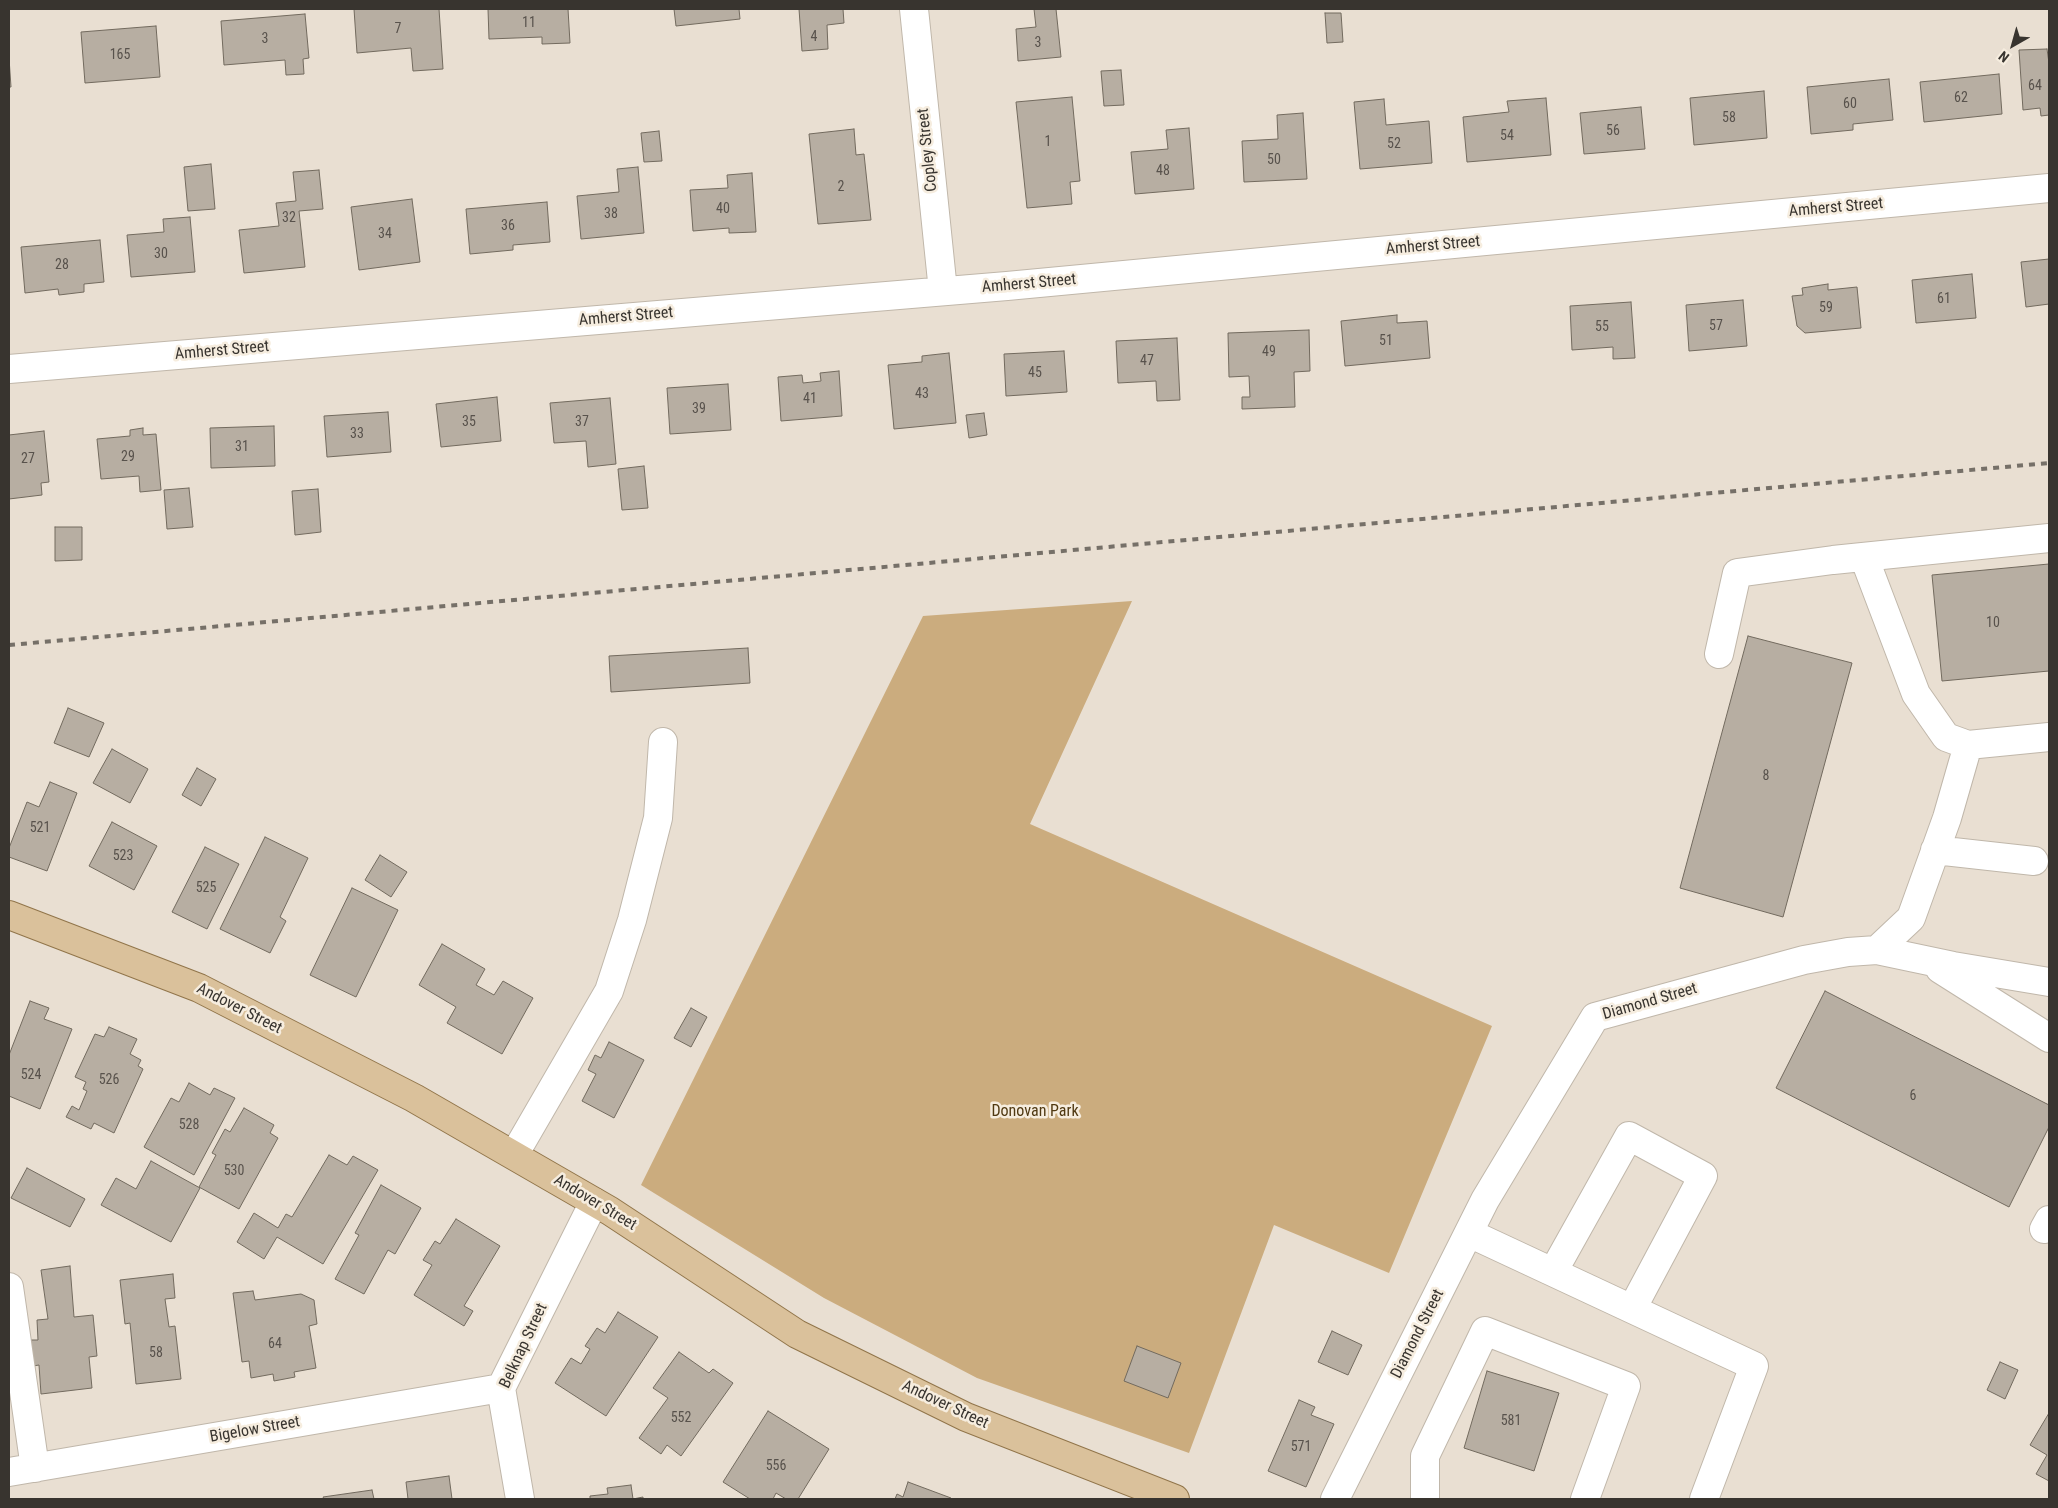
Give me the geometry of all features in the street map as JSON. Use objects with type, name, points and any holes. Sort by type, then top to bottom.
[{"type":"main road","name":"Andover Street","points":[[9,915],[199,988],[414,1098],[594,1202],[797,1334],[966,1417],[1175,1499]]},
{"type":"street","name":"Copley Street","points":[[914,9],[943,291]]},
{"type":"street","name":"Amherst Street","points":[[9,368],[943,291],[2049,188]]},
{"type":"street","points":[[1719,654],[1737,573],[1864,557],[2049,538]]},
{"type":"street","points":[[1864,557],[1916,694],[1946,737],[1968,745],[2049,737]]},
{"type":"street","points":[[514,1155],[609,991],[632,920],[658,818],[662,742]]},
{"type":"street","points":[[1876,950],[1911,918],[1947,818],[1968,745]]},
{"type":"street","points":[[1935,850],[2034,861]]},
{"type":"street","name":"Diamond Street","points":[[1335,1499],[1485,1200],[1595,1017],[1804,960],[1848,952],[1876,950],[2049,982]]},
{"type":"street","points":[[1926,960],[2049,1038]]},
{"type":"street","points":[[1553,1272],[1629,1136],[1703,1176],[1632,1309]]},
{"type":"street","name":"Belknap Street","points":[[520,1499],[501,1388],[594,1202]]},
{"type":"street","points":[[1469,1233],[1754,1366],[1704,1499]]},
{"type":"street","points":[[9,1287],[22,1470]]},
{"type":"street","points":[[1425,1499],[1425,1456],[1485,1331],[1626,1386],[1585,1499]]},
{"type":"street","name":"Bigelow Street","points":[[22,1470],[501,1388]]},
{"type":"green space","name":"Donovan Park","points":[[1132,601],[1030,824],[1492,1026],[1389,1273],[1274,1225],[1189,1453],[977,1378],[824,1298],[641,1185],[923,616]]},
{"type":"building","points":[[354,9],[439,9],[443,69],[413,71],[411,48],[357,53]]},
{"type":"building","points":[[488,9],[568,9],[570,43],[542,44],[542,37],[489,39]]},
{"type":"building","points":[[674,9],[739,9],[740,19],[676,26]]},
{"type":"building","points":[[799,9],[843,9],[844,23],[827,25],[828,49],[802,51]]},
{"type":"building","points":[[1034,9],[1056,9],[1061,57],[1018,61],[1016,29],[1036,27]]},
{"type":"building","points":[[1325,13],[1341,13],[1343,42],[1327,43]]},
{"type":"building","points":[[305,14],[309,58],[303,59],[304,74],[286,75],[285,60],[224,65],[221,21]]},
{"type":"building","points":[[156,26],[160,77],[85,83],[81,32]]},
{"type":"building","points":[[2047,49],[2049,63],[2049,115],[2041,116],[2040,108],[2023,110],[2019,50]]},
{"type":"building","points":[[9,58],[11,87],[9,87]]},
{"type":"building","points":[[1121,70],[1124,105],[1104,106],[1101,71]]},
{"type":"building","points":[[1999,74],[2002,114],[1924,122],[1920,82]]},
{"type":"building","points":[[1889,79],[1893,120],[1853,124],[1853,130],[1811,134],[1807,87]]},
{"type":"building","points":[[1764,91],[1767,138],[1694,145],[1690,98]]},
{"type":"building","points":[[1072,97],[1080,181],[1070,182],[1072,204],[1027,208],[1016,102]]},
{"type":"building","points":[[1546,98],[1551,155],[1467,162],[1463,117],[1509,112],[1507,101]]},
{"type":"building","points":[[1384,99],[1386,125],[1429,121],[1432,163],[1360,169],[1354,102]]},
{"type":"building","points":[[1641,107],[1645,149],[1584,154],[1580,113]]},
{"type":"building","points":[[1303,113],[1307,179],[1244,182],[1242,141],[1278,139],[1277,115]]},
{"type":"building","points":[[1189,128],[1194,189],[1135,194],[1131,152],[1168,149],[1166,130]]},
{"type":"building","points":[[854,129],[856,155],[864,154],[871,220],[818,224],[809,134]]},
{"type":"building","points":[[659,131],[662,161],[644,162],[641,133]]},
{"type":"building","points":[[211,164],[215,209],[188,211],[184,167]]},
{"type":"building","points":[[638,167],[644,233],[581,239],[577,196],[619,192],[617,169]]},
{"type":"building","points":[[319,170],[323,209],[299,211],[305,267],[244,273],[239,230],[279,226],[276,203],[296,201],[293,172]]},
{"type":"building","points":[[752,173],[756,232],[729,233],[729,228],[693,231],[690,190],[728,188],[727,175]]},
{"type":"building","points":[[412,199],[420,262],[359,270],[351,207]]},
{"type":"building","points":[[547,202],[550,242],[513,245],[513,250],[470,254],[466,209]]},
{"type":"building","points":[[190,217],[195,272],[131,277],[127,235],[164,232],[163,219]]},
{"type":"building","points":[[100,240],[104,282],[84,284],[84,292],[59,295],[58,289],[25,293],[21,247]]},
{"type":"building","points":[[2049,259],[2049,304],[2026,307],[2021,262]]},
{"type":"building","points":[[1972,274],[1976,318],[1916,323],[1912,280]]},
{"type":"building","points":[[1828,284],[1828,290],[1857,287],[1861,328],[1805,333],[1797,326],[1792,296],[1803,295],[1802,288]]},
{"type":"building","points":[[1743,300],[1747,346],[1689,351],[1686,305]]},
{"type":"building","points":[[1631,302],[1635,358],[1613,359],[1613,347],[1572,350],[1570,306]]},
{"type":"building","points":[[1397,315],[1397,323],[1427,321],[1430,358],[1345,366],[1341,321]]},
{"type":"building","points":[[1309,330],[1310,371],[1294,372],[1295,407],[1242,409],[1242,397],[1250,397],[1249,376],[1229,377],[1228,333]]},
{"type":"building","points":[[1177,338],[1180,400],[1157,401],[1156,381],[1118,383],[1116,341]]},
{"type":"building","points":[[1064,351],[1067,392],[1006,396],[1004,354]]},
{"type":"building","points":[[949,353],[956,423],[894,429],[888,365],[922,362],[922,356]]},
{"type":"building","points":[[839,371],[842,416],[781,421],[778,377],[802,375],[803,383],[821,381],[820,373]]},
{"type":"building","points":[[728,384],[731,430],[670,434],[667,388]]},
{"type":"building","points":[[497,397],[501,441],[441,447],[436,404]]},
{"type":"building","points":[[610,398],[616,464],[588,467],[586,441],[554,443],[550,403]]},
{"type":"building","points":[[388,412],[391,452],[327,457],[324,416]]},
{"type":"building","points":[[984,413],[987,435],[969,438],[966,415]]},
{"type":"building","points":[[274,426],[275,466],[211,468],[210,428]]},
{"type":"building","points":[[143,428],[143,435],[156,434],[161,490],[140,492],[139,476],[101,479],[97,439],[130,436],[130,430]]},
{"type":"building","points":[[44,431],[49,482],[41,483],[42,495],[9,499],[9,435]]},
{"type":"building","points":[[644,466],[648,508],[622,510],[618,469]]},
{"type":"building","points":[[189,488],[193,527],[167,529],[164,490]]},
{"type":"building","points":[[318,489],[321,532],[295,535],[292,491]]},
{"type":"building","points":[[55,527],[82,527],[82,560],[55,561]]},
{"type":"building","points":[[2049,564],[2049,671],[1942,681],[1932,575]]},
{"type":"building","points":[[1748,636],[1852,663],[1783,917],[1680,888]]},
{"type":"building","points":[[748,648],[750,683],[611,692],[609,656]]},
{"type":"building","points":[[68,708],[104,723],[89,757],[54,743]]},
{"type":"building","points":[[112,749],[148,769],[130,803],[93,783]]},
{"type":"building","points":[[197,768],[216,779],[201,806],[182,795]]},
{"type":"building","points":[[50,782],[77,793],[47,871],[9,857],[9,848],[27,802],[39,807]]},
{"type":"building","points":[[112,822],[157,846],[134,890],[89,866]]},
{"type":"building","points":[[265,837],[308,858],[280,917],[286,921],[270,953],[220,929]]},
{"type":"building","points":[[205,847],[239,864],[207,929],[172,912]]},
{"type":"building","points":[[380,855],[407,872],[391,897],[365,880]]},
{"type":"building","points":[[352,888],[398,910],[356,997],[310,975]]},
{"type":"building","points":[[442,944],[485,969],[476,985],[494,995],[503,981],[533,998],[502,1054],[447,1023],[456,1007],[419,985]]},
{"type":"building","points":[[1825,991],[2049,1105],[2049,1127],[2009,1207],[1776,1088]]},
{"type":"building","points":[[30,1001],[49,1008],[44,1019],[72,1029],[40,1109],[9,1096],[9,1055]]},
{"type":"building","points":[[691,1008],[707,1017],[691,1047],[674,1038]]},
{"type":"building","points":[[109,1027],[137,1039],[130,1054],[141,1060],[138,1066],[143,1069],[114,1133],[94,1123],[91,1129],[66,1117],[72,1106],[79,1110],[87,1091],[83,1089],[86,1082],[75,1077],[95,1034],[104,1037]]},
{"type":"building","points":[[609,1042],[644,1060],[614,1118],[582,1101],[596,1074],[588,1070],[595,1055],[601,1058]]},
{"type":"building","points":[[189,1083],[210,1095],[214,1088],[235,1098],[194,1175],[144,1147],[171,1098],[179,1102]]},
{"type":"building","points":[[244,1108],[274,1125],[270,1133],[278,1138],[239,1209],[199,1187],[216,1155],[212,1153],[225,1129],[230,1132]]},
{"type":"building","points":[[329,1155],[347,1165],[353,1156],[378,1170],[323,1264],[277,1237],[264,1259],[237,1242],[254,1213],[278,1228],[286,1214],[292,1217]]},
{"type":"building","points":[[151,1161],[200,1188],[171,1242],[101,1205],[116,1178],[136,1189]]},
{"type":"building","points":[[27,1168],[85,1199],[70,1227],[11,1198]]},
{"type":"building","points":[[381,1185],[421,1208],[395,1254],[388,1250],[364,1294],[335,1279],[359,1235],[355,1233]]},
{"type":"building","points":[[456,1219],[500,1246],[464,1306],[473,1311],[464,1326],[414,1295],[432,1265],[423,1260],[435,1241],[440,1244]]},
{"type":"building","points":[[70,1266],[74,1317],[93,1315],[97,1356],[89,1357],[92,1388],[41,1394],[39,1365],[33,1366],[31,1340],[38,1340],[37,1320],[48,1319],[41,1270]]},
{"type":"building","points":[[173,1274],[175,1298],[165,1299],[169,1327],[175,1326],[181,1379],[136,1384],[130,1323],[125,1324],[120,1280]]},
{"type":"building","points":[[253,1291],[255,1300],[301,1294],[314,1300],[317,1324],[309,1326],[316,1368],[294,1372],[295,1377],[274,1381],[273,1374],[251,1378],[249,1361],[242,1362],[233,1293]]},
{"type":"building","points":[[618,1312],[658,1337],[606,1416],[555,1383],[571,1358],[581,1364],[590,1349],[585,1346],[597,1328],[605,1333]]},
{"type":"building","points":[[1332,1331],[1362,1345],[1348,1375],[1318,1362]]},
{"type":"building","points":[[1137,1346],[1181,1363],[1168,1398],[1124,1381]]},
{"type":"building","points":[[679,1352],[709,1373],[713,1369],[733,1383],[681,1456],[667,1445],[661,1454],[639,1438],[668,1398],[653,1388]]},
{"type":"building","points":[[2000,1362],[2018,1370],[2005,1399],[1987,1390]]},
{"type":"building","points":[[1487,1371],[1559,1393],[1534,1471],[1464,1448]]},
{"type":"building","points":[[1299,1400],[1315,1407],[1311,1415],[1334,1424],[1306,1487],[1268,1471]]},
{"type":"building","points":[[768,1411],[829,1449],[798,1499],[786,1499],[776,1493],[773,1499],[750,1499],[723,1482]]},
{"type":"building","points":[[2049,1413],[2049,1481],[2036,1474],[2047,1455],[2030,1445]]},
{"type":"building","points":[[449,1476],[452,1499],[408,1499],[406,1482]]},
{"type":"building","points":[[908,1482],[951,1499],[895,1499],[897,1494],[903,1497]]},
{"type":"building","points":[[631,1485],[633,1499],[590,1499],[590,1496],[608,1494],[607,1488]]},
{"type":"building","points":[[372,1490],[374,1499],[324,1499],[323,1497]]},
{"type":"railway","points":[[9,645],[2049,463]]}]
